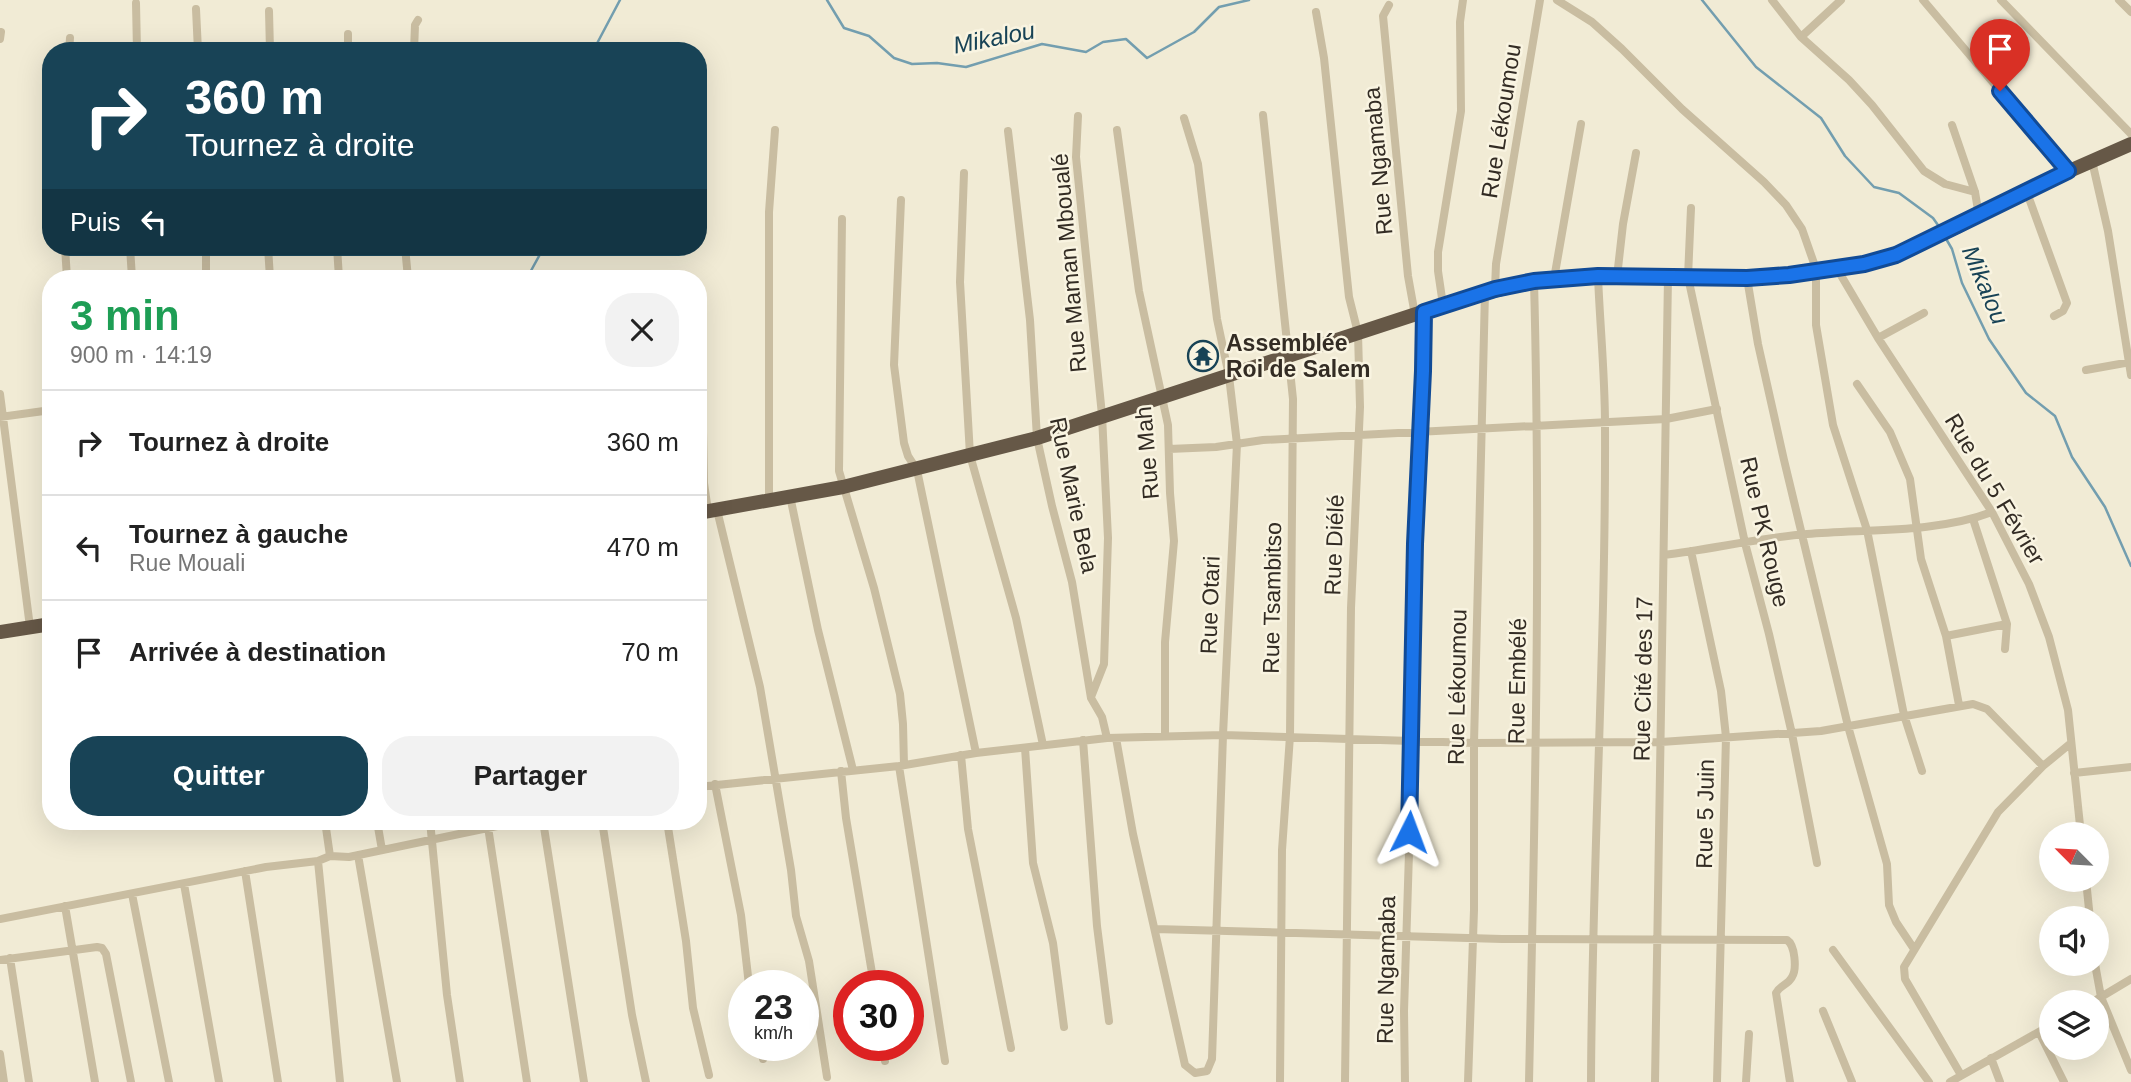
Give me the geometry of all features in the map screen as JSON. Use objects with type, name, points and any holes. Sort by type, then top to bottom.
[{"type":"highway","points":[[708,511],[843,488],[1037,438],[1443,305],[1534,281],[1598,276],[1747,278],[1864,264],[1896,255],[1957,227],[2026,190],[2131,144]]},
{"type":"highway","points":[[0,632],[42,625]]},
{"type":"street","points":[[1443,305],[1438,252],[1461,111],[1460,22],[1463,0]]},
{"type":"street","name":"Rue Lékoumou","points":[[1468,1082],[1473,937],[1474,743],[1483,429],[1490,291],[1540,0]]},
{"type":"street","points":[[1557,0],[1592,22],[1622,48],[1682,109],[1780,198],[1802,229],[1816,270],[1816,325],[1833,425],[1867,530],[1904,715],[1922,771]]},
{"type":"street","points":[[1772,0],[1801,37],[1854,86],[1924,171],[1945,184],[1975,192]]},
{"type":"street","points":[[1801,37],[1841,0]]},
{"type":"street","points":[[1923,0],[2068,171]]},
{"type":"street","points":[[2001,0],[2131,134]]},
{"type":"street","points":[[2119,0],[2131,12]]},
{"type":"street","points":[[136,2],[137,42]]},
{"type":"street","name":"Rue Ngamaba","points":[[1389,5],[1383,16],[1408,276],[1420,314],[1420,433],[1415,544],[1405,1082]]},
{"type":"street","points":[[197,9],[198,42]]},
{"type":"street","points":[[269,11],[270,42]]},
{"type":"street","name":"Rue Diélé","points":[[1316,12],[1324,58],[1349,297],[1358,333],[1359,437],[1351,608],[1345,1082]]},
{"type":"street","points":[[414,42],[415,25],[418,20]]},
{"type":"street","points":[[0,39],[1,32]]},
{"type":"street","points":[[348,34],[348,42]]},
{"type":"street","points":[[70,42],[71,38]]},
{"type":"street","name":"Rue Tsambitso","points":[[1263,115],[1293,398],[1290,736],[1282,850],[1280,1082]]},
{"type":"street","name":"Rue Maman Mboualé","points":[[1078,116],[1076,157],[1102,415],[1108,538],[1104,664],[1091,698]]},
{"type":"street","name":"Rue Otari","points":[[1184,118],[1198,164],[1217,319],[1229,376],[1237,444],[1223,735],[1212,1059],[1207,1071],[1201,1073],[1195,1073],[1185,1065]]},
{"type":"street","points":[[1554,279],[1581,124]]},
{"type":"street","points":[[1952,125],[1975,192],[1979,216]]},
{"type":"street","points":[[769,500],[769,212],[775,130]]},
{"type":"street","name":"Rue Mah","points":[[1117,130],[1139,291],[1168,425],[1174,541],[1165,642],[1166,735]]},
{"type":"street","name":"Rue Marie Bela","points":[[1008,131],[1030,320],[1037,438],[1072,582],[1091,698],[1111,738],[1185,1065]]},
{"type":"street","points":[[1617,277],[1636,153]]},
{"type":"street","points":[[2092,161],[2108,231],[2131,375]]},
{"type":"street","points":[[964,173],[960,282],[970,455],[1016,618],[1042,745]]},
{"type":"street","points":[[2026,190],[2067,303],[2063,311],[2054,316]]},
{"type":"street","points":[[901,201],[894,365],[904,443],[917,470],[976,753]]},
{"type":"street","name":"Rue PK Rouge","points":[[1691,208],[1688,277],[1745,543],[1792,734],[1817,863]]},
{"type":"street","points":[[842,219],[839,471],[874,588],[900,694],[903,724],[901,765],[945,1061]]},
{"type":"street","name":"Rue du 5 Février","points":[[1836,267],[1878,338],[1992,512],[2029,584],[2049,637],[2068,710],[2080,822]]},
{"type":"street","points":[[1591,1082],[1591,938],[1599,742],[1605,423],[1598,276]]},
{"type":"street","name":"Rue Cité des 17","points":[[1655,1082],[1668,277]]},
{"type":"street","points":[[1747,278],[1758,344],[1848,726],[1887,864],[1889,905],[1896,922],[1914,949]]},
{"type":"street","name":"Rue Embélé","points":[[1529,1082],[1536,744],[1538,427],[1534,281]]},
{"type":"street","points":[[1878,338],[1924,313]]},
{"type":"street","points":[[2085,370],[2130,362]]},
{"type":"street","points":[[1857,384],[1880,415],[1904,461],[1910,479],[1921,559],[1946,636],[1959,705]]},
{"type":"street","points":[[0,394],[30,627]]},
{"type":"street","points":[[1169,449],[1293,439],[1666,419],[1717,410]]},
{"type":"street","points":[[1,417],[42,411]]},
{"type":"street","points":[[790,496],[818,630],[853,769]]},
{"type":"street","points":[[708,511],[760,687],[796,916],[809,961],[827,1077]]},
{"type":"street","points":[[1664,555],[1804,534],[1917,527],[1973,519],[1992,512]]},
{"type":"street","points":[[1973,519],[2007,624],[2006,649]]},
{"type":"street","name":"Rue 5 Juin","points":[[1691,551],[1721,691],[1726,737],[1717,1082]]},
{"type":"street","points":[[1946,636],[2007,624]]},
{"type":"street","points":[[707,785],[776,780],[1111,738],[1223,735],[1536,744],[1661,742],[1792,734],[1973,704],[1987,709],[2043,766]]},
{"type":"street","points":[[1083,740],[1097,926],[1109,1021]]},
{"type":"street","points":[[1961,1076],[1903,975],[1904,967],[1998,812],[2043,766],[2071,743]]},
{"type":"street","points":[[1026,748],[1033,863],[1053,943],[1064,1027]]},
{"type":"street","points":[[961,755],[968,829],[1011,1048]]},
{"type":"street","points":[[2074,773],[2131,766]]},
{"type":"street","points":[[841,771],[846,818],[871,970]]},
{"type":"street","points":[[715,784],[741,915],[747,970]]},
{"type":"street","points":[[326,830],[330,856]]},
{"type":"street","points":[[379,830],[382,850]]},
{"type":"street","points":[[432,830],[447,995],[460,1082]]},
{"type":"street","points":[[0,919],[245,871],[318,861],[330,856],[358,855],[474,830]]},
{"type":"street","points":[[488,830],[527,1082]]},
{"type":"street","points":[[544,830],[584,1082]]},
{"type":"street","points":[[602,830],[632,1015],[646,1082]]},
{"type":"street","points":[[668,830],[686,940],[693,1008],[709,1075]]},
{"type":"street","points":[[358,855],[397,1082]]},
{"type":"street","points":[[318,861],[340,1082]]},
{"type":"street","points":[[245,871],[278,1082]]},
{"type":"street","points":[[184,884],[219,1082]]},
{"type":"street","points":[[132,894],[169,1082]]},
{"type":"street","points":[[65,906],[95,1082]]},
{"type":"street","points":[[1155,929],[1406,936],[1782,939],[1793,945],[1792,977],[1776,993],[1790,1082]]},
{"type":"street","points":[[0,960],[102,948],[106,954],[131,1082]]},
{"type":"street","points":[[1833,950],[1929,1082]]},
{"type":"street","points":[[10,958],[29,1082]]},
{"type":"street","points":[[2109,992],[2131,979]]},
{"type":"street","points":[[1823,1011],[1852,1082]]},
{"type":"street","points":[[2109,1016],[2131,1070]]},
{"type":"street","points":[[1950,1082],[2039,1032]]},
{"type":"street","points":[[1746,1082],[1749,1034]]},
{"type":"street","points":[[0,1054],[4,1082]]},
{"type":"street","points":[[1991,1058],[2000,1082]]},
{"type":"street","points":[[2053,1060],[2064,1082]]},
{"type":"waterway","points":[[598,42],[620,0]]},
{"type":"waterway","name":"Mikalou","points":[[827,0],[844,28],[869,36],[894,58],[912,64],[937,63],[966,67],[1042,44],[1086,52],[1103,42],[1126,39],[1147,58],[1194,32],[1219,7],[1249,0]]},
{"type":"waterway","name":"Mikalou","points":[[1702,0],[1756,67],[1821,118],[1845,156],[1874,187],[1899,193],[1933,218],[1940,228]]},
{"type":"waterway","name":"Mikalou","points":[[1945,237],[1952,249],[1962,283],[1989,339],[2026,393],[2055,416],[2072,457],[2105,507],[2131,566]]},
{"type":"waterway","points":[[531,270],[539,256]]},
{"type":"place","name":"Assemblée Roi de Salem","points":[[1203,356]]},
{"type":"route","points":[[1409,832],[1415,544],[1424,312],[1495,289],[1534,281],[1598,276],[1747,278],[1789,275],[1864,264],[1896,255],[2068,171],[2000,91]]}]
